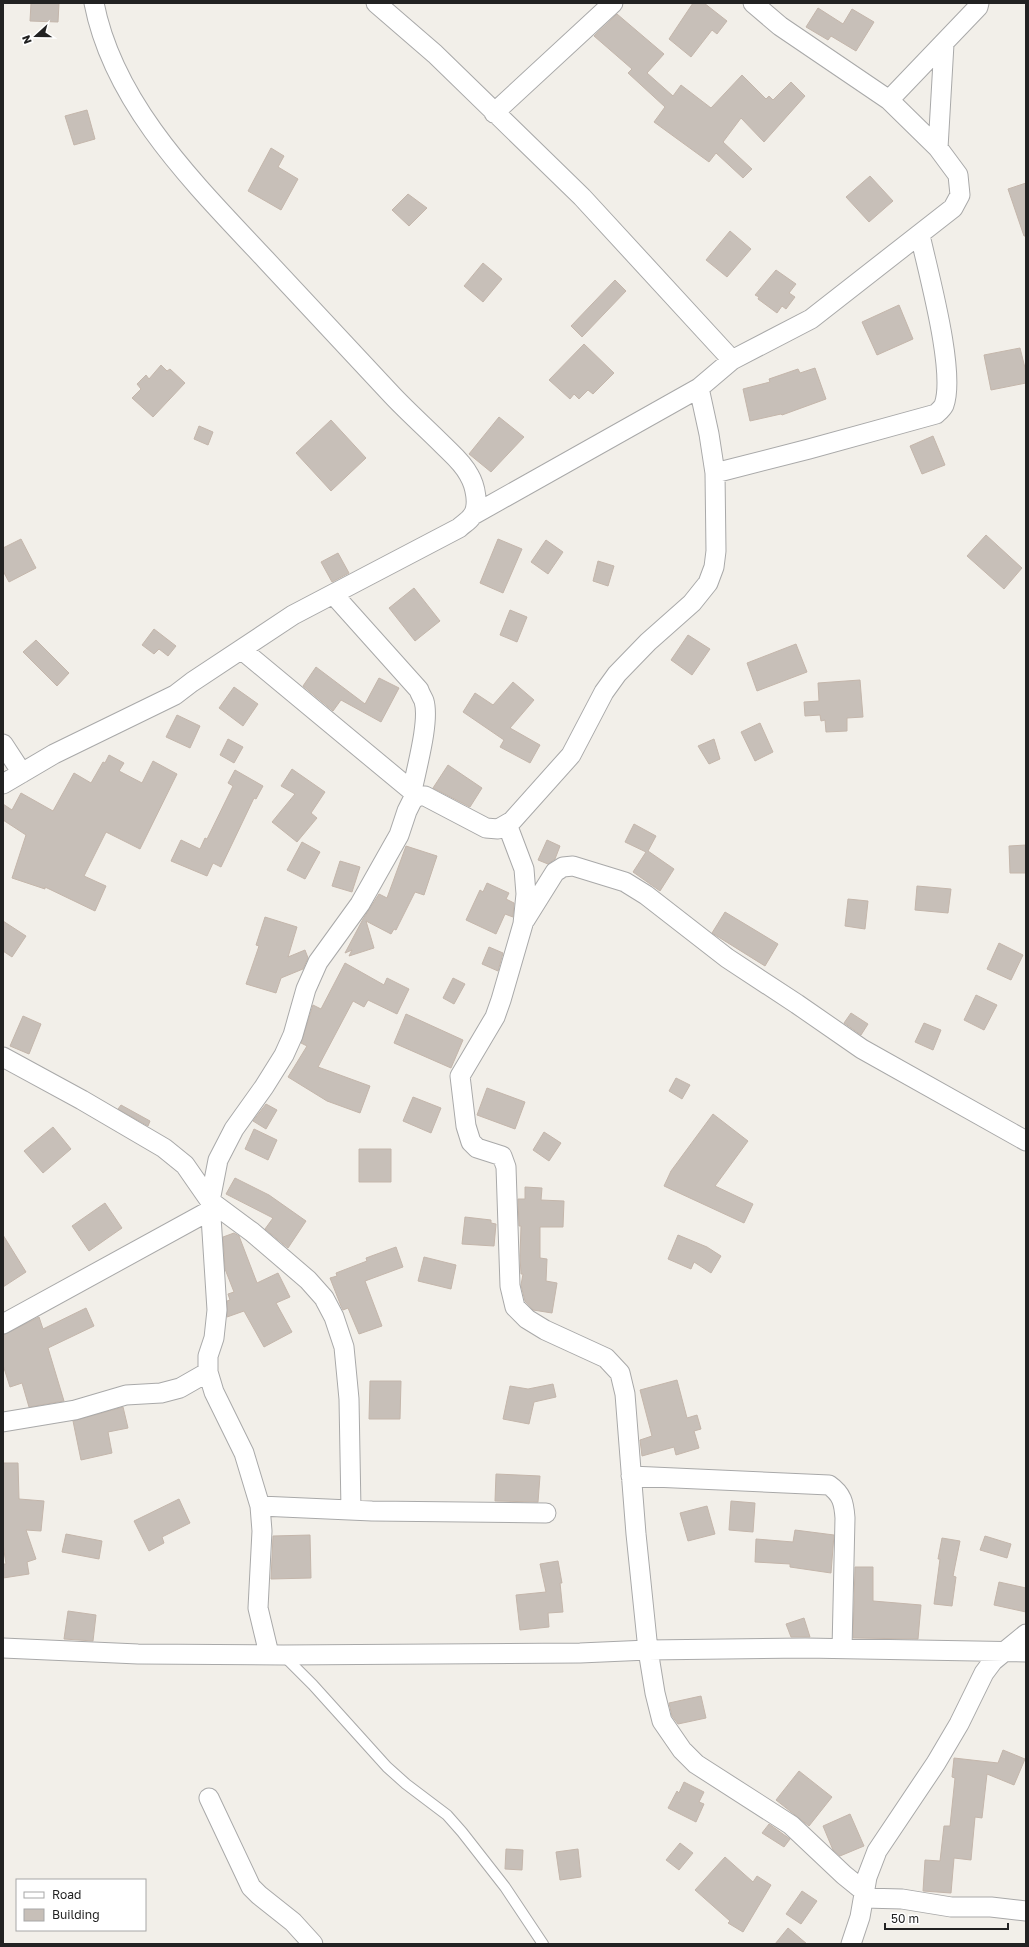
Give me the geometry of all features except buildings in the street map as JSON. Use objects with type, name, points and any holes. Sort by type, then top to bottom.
[{"type":"street","points":[[94,3],[99,28],[108,50],[125,85],[150,127],[231,222],[394,397],[458,459],[469,474],[475,487],[476,500],[473,515]]},
{"type":"street","points":[[376,3],[435,54],[582,197],[732,360]]},
{"type":"street","points":[[494,113],[613,3]]},
{"type":"street","points":[[3,784],[68,747],[175,696],[192,682],[293,615],[459,528],[473,515],[699,388],[732,360],[811,319],[953,208],[960,195],[958,175],[938,148],[889,100],[780,26],[753,3]]},
{"type":"street","points":[[889,100],[944,44],[978,7],[979,3]]},
{"type":"street","points":[[938,148],[944,44]]},
{"type":"street","points":[[715,473],[936,414],[944,406],[947,385],[942,337],[920,235]]},
{"type":"street","points":[[242,650],[414,794],[425,796],[486,828],[498,829],[507,824],[512,821],[540,792],[571,755],[604,692],[617,674],[648,642],[692,603],[708,583],[714,567],[716,551],[715,473],[709,434],[699,388]]},
{"type":"street","points":[[276,1655],[258,1608],[262,1531],[260,1506],[244,1452],[214,1392],[208,1372],[208,1356],[214,1338],[217,1310],[209,1206],[218,1160],[234,1128],[264,1088],[284,1054],[293,1035],[306,990],[318,962],[360,904],[399,835],[414,794],[425,714],[424,702],[419,690],[333,594]]},
{"type":"street","points":[[3,744],[22,773]]},
{"type":"street","points":[[507,824],[524,869],[526,894],[523,924],[495,1016],[460,1076],[466,1126],[471,1142],[477,1148],[502,1156],[506,1168],[510,1286],[515,1307],[527,1319],[545,1330],[606,1358],[620,1373],[625,1394],[631,1476],[648,1650],[655,1693],[662,1721],[682,1750],[696,1764],[791,1825],[864,1895],[951,1906],[1026,1910]]},
{"type":"street","points":[[523,924],[555,872],[563,867],[573,866],[625,882],[646,895],[727,958],[797,1004],[862,1050],[1026,1141]]},
{"type":"street","points":[[3,1057],[82,1100],[164,1148],[185,1165],[209,1206],[252,1232],[308,1280],[324,1298],[334,1317],[344,1347],[349,1399],[351,1510]]},
{"type":"street","points":[[3,1324],[209,1206]]},
{"type":"street","points":[[3,1422],[75,1410],[126,1395],[161,1393],[180,1388],[208,1372]]},
{"type":"street","points":[[631,1476],[829,1485],[836,1490],[843,1500],[845,1518],[842,1649]]},
{"type":"street","points":[[260,1506],[351,1510],[546,1513]]},
{"type":"street","points":[[858,1940],[867,1877],[877,1851],[936,1763],[959,1724],[984,1673],[993,1661],[1026,1634]]},
{"type":"street","points":[[3,1648],[138,1654],[276,1655],[580,1653],[648,1650],[842,1649],[1026,1652]]},
{"type":"street","points":[[209,1798],[252,1887],[259,1895],[294,1922],[313,1944]]},
{"type":"lane","points":[[276,1655],[313,1685],[387,1767],[452,1820],[505,1887],[543,1944]]}]
